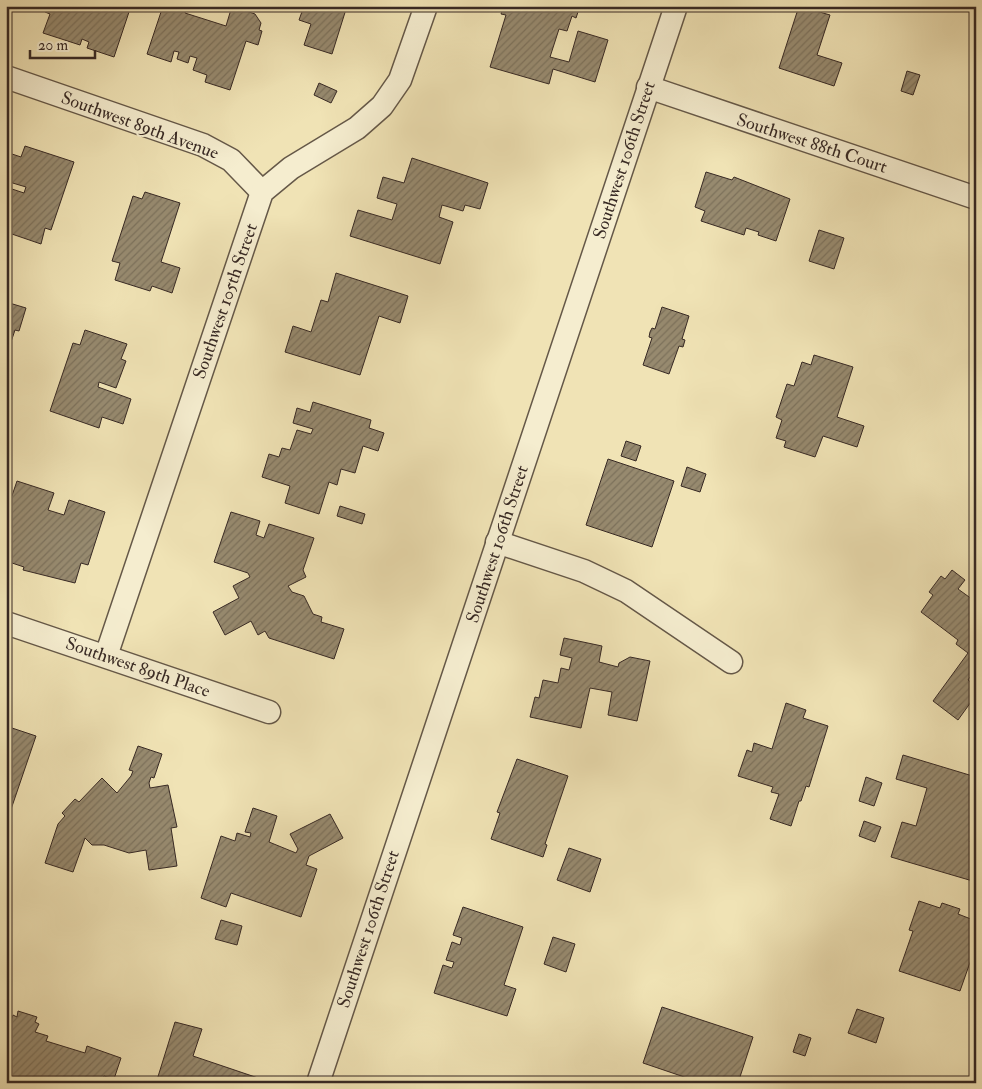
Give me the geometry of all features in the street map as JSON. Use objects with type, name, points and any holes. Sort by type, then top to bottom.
[{"type":"street","points":[[262,192],[292,168],[357,128],[382,106],[400,80],[426,6]]},
{"type":"street","name":"Southwest 106th Street","points":[[318,1083],[676,6]]},
{"type":"street","name":"Southwest 89th Avenue","points":[[6,77],[204,145],[231,160],[262,192]]},
{"type":"street","name":"Southwest 88th Court","points":[[648,87],[976,198]]},
{"type":"street","name":"Southwest 105th Street","points":[[106,656],[262,192]]},
{"type":"street","points":[[498,542],[584,571],[626,591],[731,662]]},
{"type":"street","name":"Southwest 89th Place","points":[[6,623],[269,712]]},
{"type":"building","points":[[38,6],[131,6],[114,57],[87,48],[89,42],[82,39],[80,45],[43,33],[50,14],[45,12],[46,9]]},
{"type":"building","points":[[163,6],[187,6],[185,13],[226,26],[232,6],[255,14],[261,23],[259,30],[262,31],[258,45],[246,41],[230,90],[205,82],[207,75],[193,70],[197,58],[190,56],[188,63],[177,59],[179,52],[174,51],[171,62],[147,54]]},
{"type":"building","points":[[304,6],[347,6],[332,54],[304,45],[311,24],[299,20]]},
{"type":"building","points":[[504,6],[580,6],[576,18],[572,16],[567,31],[559,29],[550,57],[569,62],[578,31],[608,40],[595,82],[553,69],[549,84],[490,67],[506,15],[501,14]]},
{"type":"building","points":[[799,6],[830,15],[817,55],[842,63],[834,86],[779,68]]},
{"type":"building","points":[[907,71],[920,75],[913,95],[901,91]]},
{"type":"building","points":[[319,83],[337,91],[331,103],[314,95]]},
{"type":"building","points":[[25,146],[74,162],[51,230],[45,228],[41,244],[6,232],[6,196],[9,188],[24,193],[26,187],[6,181],[6,152],[21,157]]},
{"type":"building","points":[[412,158],[488,183],[480,209],[465,205],[463,211],[442,205],[439,217],[453,222],[440,264],[350,236],[358,210],[392,220],[397,204],[377,198],[383,177],[404,183]]},
{"type":"building","points":[[706,172],[732,180],[734,177],[790,199],[776,241],[758,235],[759,232],[746,228],[744,235],[701,221],[705,211],[695,207]]},
{"type":"building","points":[[145,192],[180,203],[161,262],[180,268],[172,293],[152,286],[150,291],[115,280],[120,263],[112,261],[133,196],[142,199]]},
{"type":"building","points":[[819,230],[844,238],[834,269],[809,261]]},
{"type":"building","points":[[336,273],[408,296],[400,323],[379,316],[360,375],[285,352],[293,326],[311,332],[321,300],[328,302]]},
{"type":"building","points":[[6,302],[26,308],[19,331],[15,330],[6,357]]},
{"type":"building","points":[[662,307],[689,316],[682,339],[685,340],[683,347],[679,346],[669,374],[643,365],[652,338],[649,337],[650,332],[652,328],[655,329]]},
{"type":"building","points":[[85,330],[127,344],[121,359],[126,361],[116,388],[99,382],[98,387],[131,399],[123,424],[102,417],[99,428],[50,411],[73,343],[80,345]]},
{"type":"building","points":[[814,355],[853,367],[837,417],[864,426],[857,447],[823,436],[815,457],[784,447],[786,441],[776,438],[782,420],[776,417],[787,384],[794,386],[802,362],[811,365]]},
{"type":"building","points":[[313,402],[371,420],[369,428],[384,433],[378,451],[363,446],[355,473],[341,469],[337,485],[329,482],[319,514],[285,503],[290,486],[262,477],[269,454],[279,457],[282,448],[290,450],[297,430],[311,434],[313,429],[293,423],[297,408],[310,412]]},
{"type":"building","points":[[626,441],[641,446],[636,461],[621,456]]},
{"type":"building","points":[[608,459],[674,481],[652,547],[586,525]]},
{"type":"building","points":[[687,467],[706,474],[700,492],[681,486]]},
{"type":"building","points":[[17,481],[54,493],[48,510],[64,515],[69,500],[105,512],[88,565],[81,563],[75,583],[23,570],[24,567],[6,561],[6,513]]},
{"type":"building","points":[[340,506],[365,514],[362,524],[337,516]]},
{"type":"building","points":[[231,512],[260,521],[256,535],[264,538],[269,524],[314,538],[303,570],[306,577],[288,586],[292,592],[304,596],[313,614],[322,617],[321,622],[344,629],[334,659],[269,638],[265,631],[258,635],[251,621],[225,635],[213,612],[239,598],[233,586],[250,577],[248,573],[214,562]]},
{"type":"building","points":[[952,570],[965,580],[958,589],[976,602],[976,682],[970,677],[968,680],[976,686],[976,695],[958,720],[933,701],[968,653],[956,644],[958,640],[921,612],[933,595],[929,592],[941,576],[945,579]]},
{"type":"building","points":[[564,638],[602,646],[599,662],[618,667],[619,663],[630,657],[650,661],[637,721],[608,715],[612,692],[590,688],[581,728],[530,717],[535,697],[539,698],[543,680],[558,683],[561,668],[569,670],[572,658],[560,655]]},
{"type":"building","points":[[6,697],[11,699],[6,712]]},
{"type":"building","points":[[786,703],[806,710],[803,718],[828,726],[809,787],[806,786],[801,801],[799,801],[791,826],[770,819],[779,794],[771,792],[773,787],[738,776],[747,750],[752,752],[754,743],[772,749]]},
{"type":"building","points":[[6,726],[36,736],[6,824]]},
{"type":"building","points":[[138,746],[162,754],[154,778],[151,777],[149,783],[150,788],[168,785],[177,827],[171,828],[177,866],[149,870],[146,850],[129,853],[104,845],[92,845],[85,838],[73,872],[45,863],[58,824],[65,816],[62,813],[75,799],[79,802],[102,778],[117,793],[131,776],[133,771],[129,770]]},
{"type":"building","points":[[903,755],[976,777],[976,824],[970,842],[976,843],[976,882],[891,857],[902,822],[916,826],[927,788],[896,779]]},
{"type":"building","points":[[517,759],[568,776],[545,844],[547,845],[543,857],[491,839],[500,813],[497,812]]},
{"type":"building","points":[[866,777],[882,783],[874,806],[859,801]]},
{"type":"building","points":[[253,808],[277,816],[269,842],[296,853],[298,849],[290,834],[330,814],[343,838],[309,856],[306,865],[317,869],[301,917],[231,893],[226,907],[201,898],[221,836],[235,841],[237,833],[250,837],[251,833],[245,832]]},
{"type":"building","points":[[864,821],[881,827],[875,842],[859,836]]},
{"type":"building","points":[[569,848],[601,859],[590,892],[557,880]]},
{"type":"building","points":[[919,901],[940,908],[942,903],[960,909],[958,914],[976,921],[976,955],[973,954],[960,991],[899,971],[913,931],[909,930]]},
{"type":"building","points":[[463,907],[523,927],[504,985],[516,989],[507,1016],[434,993],[443,965],[452,968],[454,962],[446,960],[452,942],[460,945],[462,938],[453,935]]},
{"type":"building","points":[[221,920],[242,926],[237,945],[215,939]]},
{"type":"building","points":[[553,937],[575,944],[566,972],[544,964]]},
{"type":"building","points":[[662,1007],[753,1037],[738,1083],[702,1083],[643,1063]]},
{"type":"building","points":[[857,1009],[884,1018],[876,1043],[848,1033]]},
{"type":"building","points":[[18,1011],[37,1017],[35,1022],[39,1024],[35,1032],[48,1036],[46,1041],[85,1053],[87,1046],[121,1058],[114,1079],[104,1076],[101,1083],[6,1083],[6,1035],[13,1015],[17,1017]]},
{"type":"building","points":[[175,1022],[202,1029],[193,1056],[267,1081],[267,1083],[156,1083]]},
{"type":"building","points":[[799,1034],[811,1038],[805,1056],[793,1052]]}]
